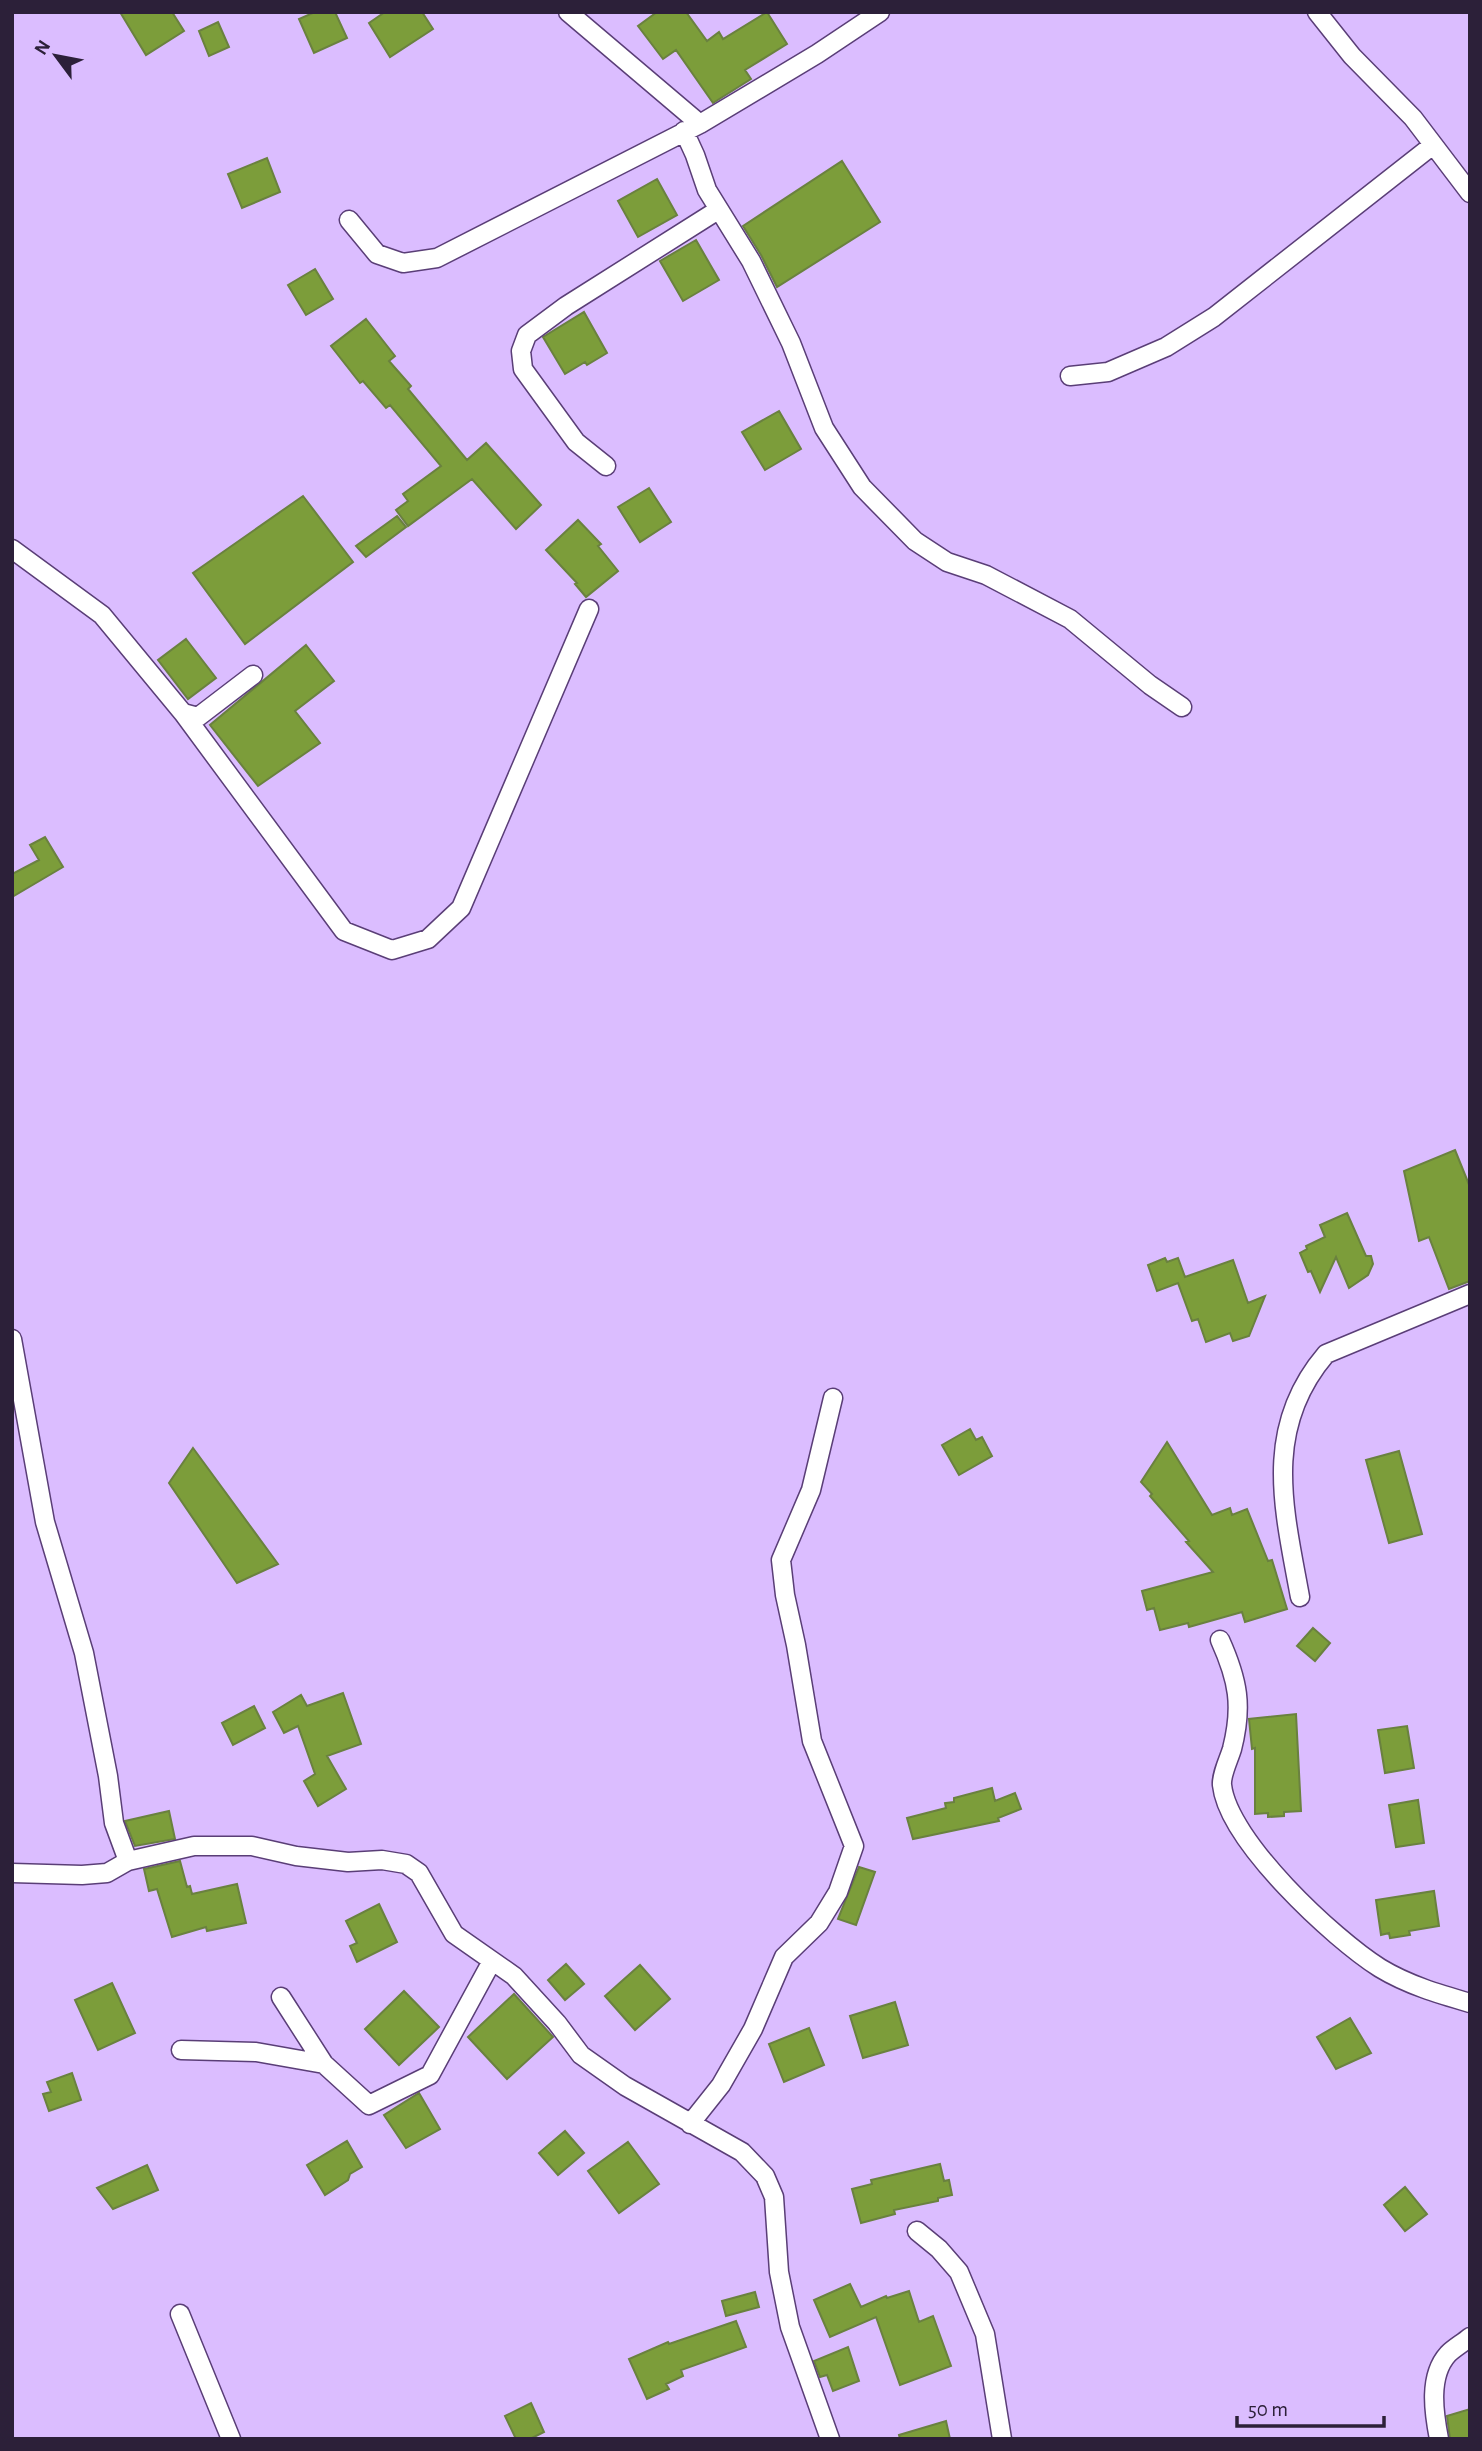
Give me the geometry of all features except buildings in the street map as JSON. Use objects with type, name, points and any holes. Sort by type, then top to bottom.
[{"type":"street","points":[[568,12],[692,128],[695,155],[707,190],[751,261],[790,343],[824,428],[862,487],[915,541],[947,562],[986,575],[1070,619],[1150,685],[1182,707]]},
{"type":"street","points":[[349,220],[377,254],[403,263],[437,258],[692,128],[817,54],[880,12]]},
{"type":"street","points":[[1317,12],[1352,56],[1413,118],[1470,193]]},
{"type":"street","points":[[1070,376],[1108,372],[1166,347],[1214,317],[1433,145]]},
{"type":"street","points":[[606,466],[576,442],[523,369],[521,351],[527,335],[566,306],[718,210]]},
{"type":"street","points":[[12,549],[102,615],[183,713],[344,931],[392,950],[428,939],[461,908],[589,609]]},
{"type":"street","points":[[183,713],[198,717],[253,675]]},
{"type":"street","points":[[1300,1597],[1284,1509],[1282,1449],[1296,1397],[1312,1370],[1326,1354],[1470,1294]]},
{"type":"street","points":[[12,1339],[46,1522],[84,1653],[108,1776],[114,1823],[128,1861]]},
{"type":"street","points":[[690,2124],[721,2085],[746,2040],[784,1957],[819,1923],[838,1892],[854,1846],[812,1741],[781,1560],[811,1490],[833,1398]]},
{"type":"street","points":[[1220,1640],[1234,1670],[1238,1702],[1238,1726],[1222,1783],[1230,1809],[1257,1854],[1338,1936],[1380,1968],[1412,1985],[1470,2003]]},
{"type":"street","points":[[12,1873],[107,1873],[128,1861],[194,1846],[252,1846],[296,1856],[348,1861],[382,1860],[406,1864],[425,1881],[454,1934],[514,1976],[557,2023],[581,2055],[625,2086],[742,2152],[765,2176],[774,2197],[779,2272],[790,2327],[830,2439]]},
{"type":"street","points":[[281,1997],[324,2064],[369,2105],[430,2075],[492,1961]]},
{"type":"street","points":[[181,2050],[256,2052],[324,2064]]},
{"type":"street","points":[[917,2231],[939,2249],[959,2272],[985,2334],[1002,2439]]},
{"type":"street","points":[[180,2314],[231,2439]]},
{"type":"street","points":[[1439,2439],[1434,2415],[1434,2386],[1446,2356],[1470,2337]]}]
